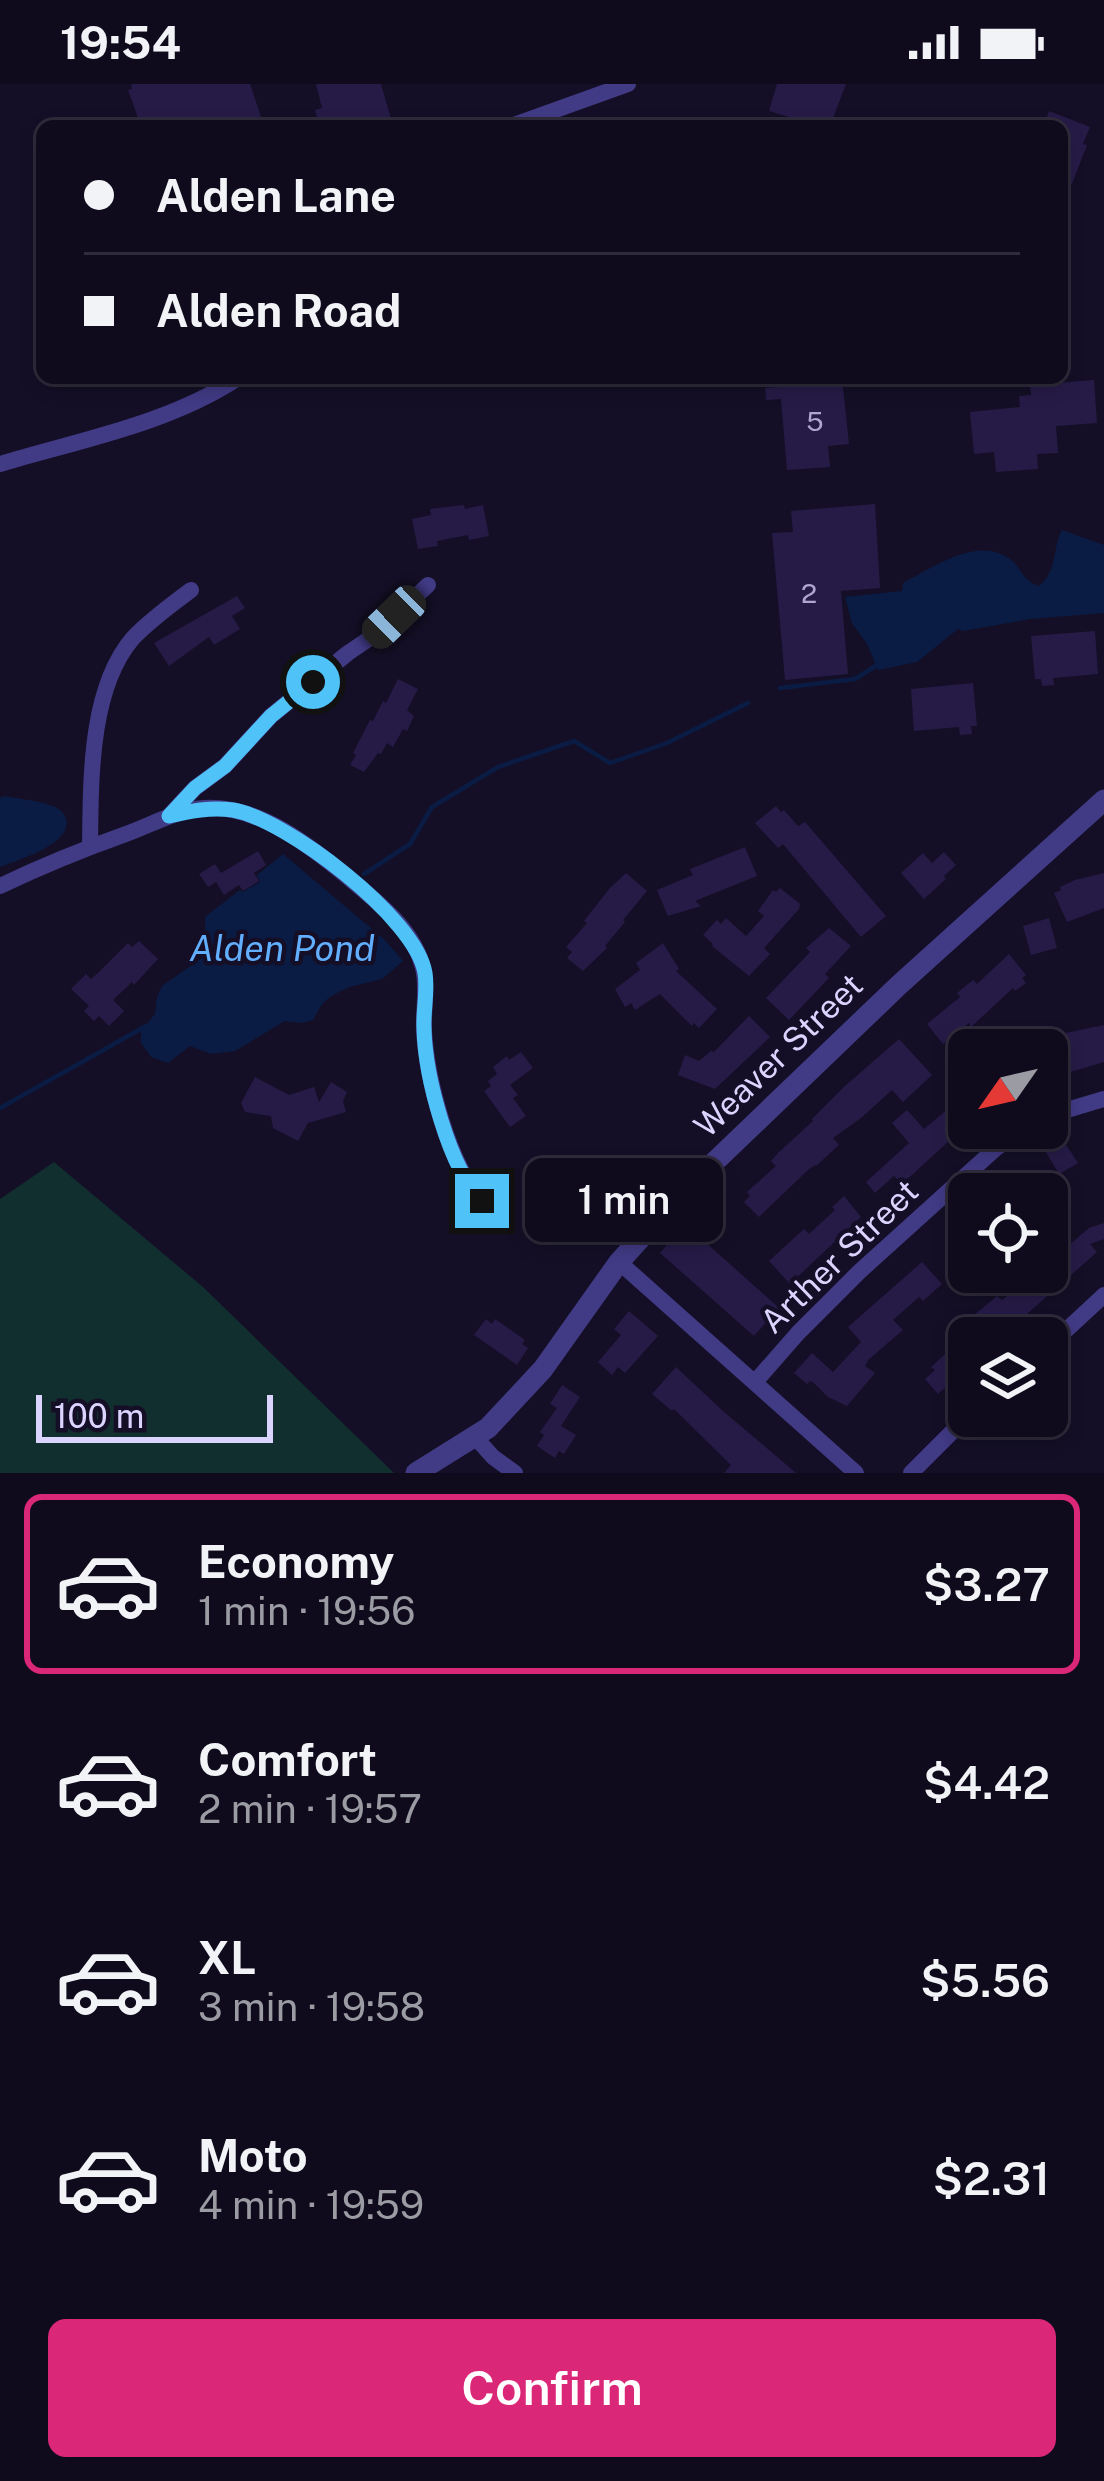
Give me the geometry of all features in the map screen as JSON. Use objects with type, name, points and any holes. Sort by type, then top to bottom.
[{"type":"street","points":[[528,120],[628,84]]},
{"type":"street","points":[[0,464],[168,413],[228,384]]},
{"type":"street","points":[[169,816],[271,716],[376,634],[428,585]]},
{"type":"street","points":[[90,845],[97,724],[105,686],[131,640],[191,590]]},
{"type":"street","name":"Weaver Street","points":[[416,1473],[475,1437],[543,1369],[619,1262],[680,1195],[899,985],[1104,800]]},
{"type":"street","points":[[0,886],[90,845],[203,808],[235,811],[280,828],[375,900],[412,941],[425,973],[428,1063],[450,1144],[468,1186],[482,1201]]},
{"type":"street","points":[[1068,1110],[1104,1099]]},
{"type":"street","name":"Arther Street","points":[[754,1382],[827,1302],[995,1149]]},
{"type":"street","points":[[619,1262],[856,1473]]},
{"type":"street","points":[[1068,1328],[1104,1295]]},
{"type":"street","points":[[911,1473],[948,1436]]},
{"type":"street","points":[[475,1437],[515,1473]]},
{"type":"green space","points":[[54,1162],[203,1287],[394,1473],[0,1473],[0,1199]]},
{"type":"water","points":[[1062,530],[1104,545],[1104,613],[958,629],[917,662],[878,670],[852,623],[845,597],[902,591],[903,583],[942,562],[985,551],[1011,560],[1039,586],[1049,573]]},
{"type":"water","points":[[0,798],[56,808],[65,816],[66,827],[42,850],[0,867]]},
{"type":"water","name":"Alden Pond","points":[[283,854],[385,940],[403,961],[382,979],[331,996],[313,1020],[285,1021],[235,1051],[211,1054],[190,1046],[168,1063],[151,1057],[141,1043],[141,1031],[155,1014],[162,986],[206,955],[206,916],[240,890],[260,882],[257,875]]},
{"type":"building","points":[[131,84],[250,84],[262,120],[139,120],[128,90]]},
{"type":"building","points":[[316,84],[381,84],[391,119],[318,120],[315,110],[322,108]]},
{"type":"building","points":[[777,84],[846,84],[832,120],[799,120],[769,111]]},
{"type":"building","points":[[1049,111],[1090,127],[1072,184],[1068,182],[1068,120],[1046,120]]},
{"type":"building","points":[[1094,380],[1097,423],[1056,426],[1058,453],[1037,454],[1038,469],[996,472],[994,452],[974,454],[970,412],[1020,407],[1019,396],[1031,395],[1030,385]]},
{"type":"building","points":[[843,384],[849,444],[828,446],[830,467],[787,470],[781,399],[766,400],[765,388]]},
{"type":"building","points":[[875,504],[880,588],[841,591],[848,674],[785,680],[772,533],[793,532],[791,511]]},
{"type":"building","points":[[464,505],[465,509],[483,505],[489,536],[469,540],[468,535],[418,549],[412,519],[431,515],[430,509]]},
{"type":"building","points":[[237,596],[245,608],[232,616],[240,629],[214,645],[209,637],[169,666],[154,643]]},
{"type":"building","points":[[1095,631],[1098,674],[1053,678],[1054,685],[1042,686],[1041,679],[1035,679],[1031,636]]},
{"type":"building","points":[[398,679],[418,689],[407,710],[414,716],[393,747],[387,743],[364,772],[350,765],[353,753]]},
{"type":"building","points":[[973,683],[977,726],[971,726],[972,734],[960,735],[959,727],[914,731],[911,689]]},
{"type":"building","points":[[776,806],[798,826],[805,822],[886,916],[861,937],[783,844],[778,848],[755,823]]},
{"type":"building","points":[[745,847],[757,876],[695,901],[701,906],[668,916],[657,890],[693,875],[690,869]]},
{"type":"building","points":[[258,851],[266,865],[254,873],[259,881],[243,891],[239,885],[224,895],[216,882],[208,887],[199,874],[215,864],[221,873]]},
{"type":"building","points":[[944,852],[956,865],[924,899],[901,873],[923,853],[932,863]]},
{"type":"building","points":[[626,873],[647,891],[607,948],[583,971],[567,958],[572,952],[566,947]]},
{"type":"building","points":[[1104,873],[1104,908],[1067,922],[1054,893],[1075,880]]},
{"type":"building","points":[[780,888],[800,904],[799,909],[764,948],[770,954],[749,976],[703,935],[717,920],[721,924],[726,918],[746,936],[764,916],[758,911],[773,890]]},
{"type":"building","points":[[1049,918],[1057,948],[1031,955],[1023,926]]},
{"type":"building","points":[[829,928],[851,946],[825,974],[829,978],[789,1020],[766,998],[810,952],[806,948]]},
{"type":"building","points":[[139,941],[158,959],[113,1000],[124,1011],[109,1026],[99,1016],[94,1021],[84,1011],[89,1006],[71,989],[86,974],[91,979],[128,943],[132,947]]},
{"type":"building","points":[[663,943],[676,971],[717,1009],[699,1028],[660,994],[635,1010],[631,1003],[625,1007],[615,989],[640,970],[636,963]]},
{"type":"building","points":[[1009,954],[1026,975],[1022,978],[1026,983],[1013,988],[971,1027],[969,1023],[962,1029],[948,1029],[943,1044],[927,1024],[973,980],[977,984]]},
{"type":"building","points":[[749,1016],[770,1037],[715,1089],[678,1075],[685,1055],[699,1061],[714,1052]]},
{"type":"building","points":[[1104,1025],[1104,1062],[1068,1073],[1068,1032]]},
{"type":"building","points":[[899,1039],[932,1075],[903,1102],[892,1090],[833,1138],[839,1145],[759,1217],[744,1202],[750,1196],[747,1192],[776,1166],[771,1161]]},
{"type":"building","points":[[521,1052],[533,1068],[510,1085],[526,1116],[510,1127],[484,1091],[497,1074],[493,1067]]},
{"type":"building","points":[[255,1077],[289,1095],[314,1087],[319,1102],[331,1082],[347,1092],[346,1112],[308,1123],[298,1141],[273,1128],[271,1116],[245,1112],[241,1103]]},
{"type":"building","points":[[948,1109],[948,1142],[902,1184],[894,1176],[875,1193],[866,1182],[909,1143],[892,1123],[907,1110],[924,1129]]},
{"type":"building","points":[[1068,1148],[1078,1163],[1058,1173],[1044,1149]]},
{"type":"building","points":[[844,1196],[861,1217],[790,1284],[769,1261],[804,1229],[809,1234]]},
{"type":"building","points":[[1104,1223],[1104,1239],[1090,1244],[1097,1252],[1068,1278],[1068,1246],[1089,1228]]},
{"type":"building","points":[[685,1224],[779,1308],[754,1336],[660,1253]]},
{"type":"building","points":[[922,1262],[942,1284],[893,1320],[903,1330],[868,1360],[865,1366],[875,1373],[847,1406],[794,1373],[812,1353],[833,1372],[861,1342],[848,1327]]},
{"type":"building","points":[[1011,1293],[1051,1293],[1024,1317],[972,1317],[997,1296],[1002,1300]]},
{"type":"building","points":[[629,1311],[658,1336],[625,1373],[618,1367],[612,1375],[598,1362],[621,1335],[614,1329]]},
{"type":"building","points":[[486,1319],[492,1324],[495,1319],[525,1340],[522,1344],[528,1348],[517,1365],[474,1335]]},
{"type":"building","points":[[948,1351],[948,1385],[938,1394],[925,1379],[935,1370],[931,1367]]},
{"type":"building","points":[[676,1367],[796,1473],[724,1473],[731,1465],[652,1394]]},
{"type":"building","points":[[562,1385],[580,1397],[561,1426],[576,1435],[564,1454],[559,1451],[555,1458],[537,1446],[544,1435],[540,1432],[557,1408],[550,1404]]},
{"type":"waterway","points":[[780,688],[855,679],[877,665]]},
{"type":"waterway","points":[[364,874],[410,844],[432,807],[498,767],[574,741],[610,763],[667,743],[748,703]]},
{"type":"waterway","points":[[0,1108],[146,1026]]},
{"type":"route","points":[[313,682],[271,716],[169,816],[203,808],[235,811],[280,828],[329,862],[403,929],[425,973],[428,1063],[454,1158],[482,1201]]}]
